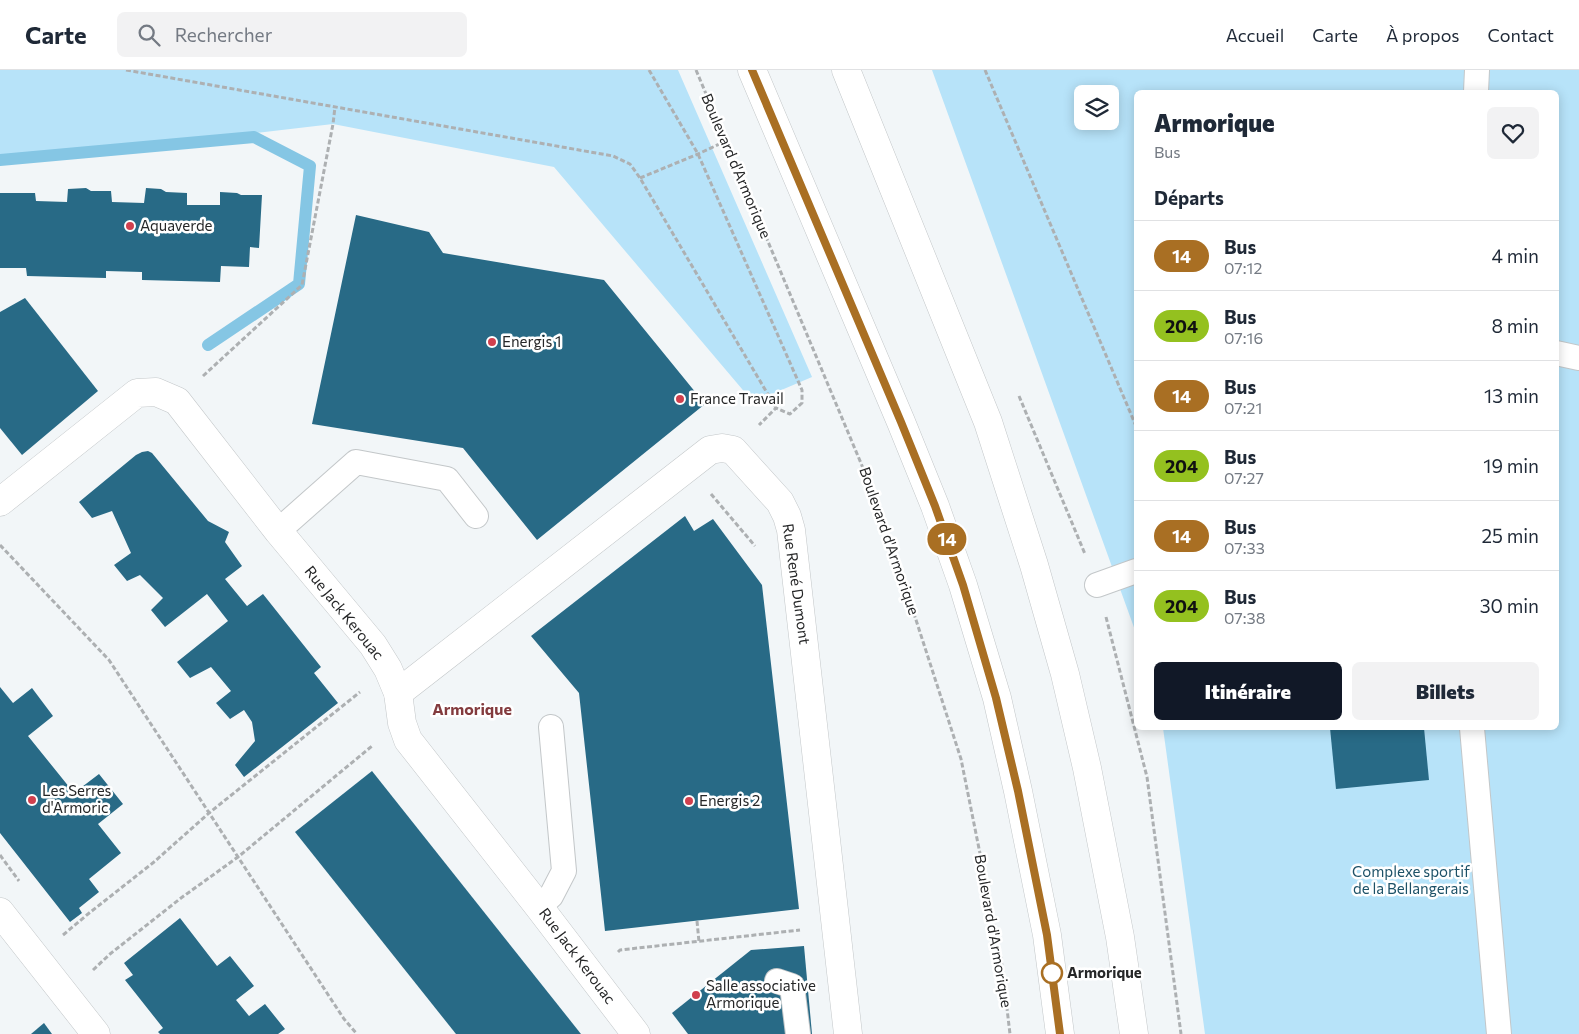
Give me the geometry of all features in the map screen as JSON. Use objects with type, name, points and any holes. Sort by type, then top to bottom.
[{"type":"street","points":[[752,70],[901,422],[935,506],[963,585],[996,698],[1018,791],[1047,935],[1060,1034]]},
{"type":"street","points":[[846,70],[988,422],[1034,565],[1066,674],[1087,768],[1120,937],[1134,1034]]},
{"type":"street","points":[[0,502],[137,393],[156,392],[177,400]]},
{"type":"street","name":"Rue Jack Kerouac","points":[[177,400],[278,531],[373,645],[393,681],[402,723],[408,740],[636,1034]]},
{"type":"street","points":[[393,681],[710,450],[722,448],[733,450]]},
{"type":"street","name":"Rue René Dumont","points":[[733,450],[780,502],[791,530],[848,1034]]},
{"type":"street","points":[[0,912],[96,1034]]},
{"type":"lane","points":[[1476,90],[1478,70]]},
{"type":"lane","points":[[1559,354],[1579,358]]},
{"type":"lane","points":[[278,531],[356,462],[447,478],[476,516]]},
{"type":"lane","points":[[1097,585],[1134,572]]},
{"type":"lane","points":[[539,907],[551,896],[564,871],[551,727]]},
{"type":"lane","points":[[1472,730],[1499,1034]]},
{"type":"lane","points":[[777,981],[792,986],[798,1034]]},
{"type":"path","points":[[128,70],[613,156],[630,164],[776,408],[790,414],[802,403],[802,390],[698,154],[649,70]]},
{"type":"path","name":"Boulevard d'Armorique","points":[[696,70],[876,499],[961,759],[1001,958],[1010,1034]]},
{"type":"path","points":[[985,70],[1134,421]]},
{"type":"path","points":[[177,400],[302,285],[335,107]]},
{"type":"path","points":[[640,178],[726,141]]},
{"type":"path","points":[[733,450],[776,408]]},
{"type":"path","points":[[688,466],[764,557],[783,565],[796,565]]},
{"type":"path","points":[[0,545],[109,660],[344,1019],[357,1034]]},
{"type":"path","points":[[88,914],[154,862],[210,813],[283,756],[393,681]]},
{"type":"path","points":[[110,954],[281,823],[402,723]]},
{"type":"path","points":[[697,921],[699,942]]},
{"type":"path","points":[[590,973],[620,950],[836,925]]},
{"type":"green space","points":[[0,70],[678,70],[812,377],[753,402],[554,167],[333,124],[0,163]]},
{"type":"green space","name":"Complexe sportif de la Bellangerais","points":[[932,70],[1579,70],[1579,1034],[1205,1034],[1163,730],[1559,730],[1559,90],[1134,90],[1134,627]]},
{"type":"building","name":"Aquaverde","points":[[86,188],[91,191],[111,191],[112,202],[144,203],[146,188],[161,189],[166,192],[187,193],[187,205],[220,205],[220,192],[262,195],[259,248],[250,247],[249,267],[221,266],[220,282],[142,280],[142,272],[106,271],[106,278],[27,276],[26,268],[0,268],[0,193],[35,193],[36,201],[67,202],[68,189]]},
{"type":"building","name":"Energis 1","points":[[356,215],[429,232],[443,253],[604,280],[705,404],[537,540],[463,448],[312,424]]},
{"type":"building","points":[[25,298],[98,391],[22,455],[0,428],[0,312]]},
{"type":"building","points":[[148,451],[152,453],[208,521],[229,532],[225,542],[242,566],[225,579],[247,606],[263,594],[321,667],[314,673],[338,703],[244,777],[235,765],[255,741],[252,722],[244,710],[230,719],[216,703],[231,691],[211,667],[190,678],[177,662],[228,621],[207,594],[165,627],[151,610],[163,598],[140,575],[127,581],[114,565],[131,553],[112,511],[92,518],[79,502],[136,455]]},
{"type":"building","name":"Energis 2","points":[[685,516],[694,531],[713,519],[762,585],[799,909],[605,931],[579,693],[531,636]]},
{"type":"building","name":"Les Serres d'Armoric","points":[[0,687],[13,703],[32,688],[53,716],[28,736],[74,793],[99,774],[123,804],[98,824],[121,853],[89,879],[99,892],[79,908],[82,913],[70,922],[0,833]]},
{"type":"building","points":[[1330,730],[1424,730],[1429,780],[1336,789]]},
{"type":"building","points":[[372,771],[581,1034],[456,1034],[295,832]]},
{"type":"building","points":[[180,918],[217,966],[230,956],[254,986],[236,1000],[249,1016],[265,1004],[285,1029],[278,1034],[160,1034],[158,1032],[163,1028],[125,980],[133,975],[124,963]]},
{"type":"building","points":[[804,946],[812,1034],[688,1034],[672,1013],[751,950]]},
{"type":"building","points":[[44,1023],[52,1034],[31,1034]]},
{"type":"waterway","points":[[0,160],[254,137],[310,166],[299,284],[208,345]]},
{"type":"bus line","name":"14","points":[[752,70],[901,422],[935,506],[963,585],[996,698],[1018,791],[1047,935],[1060,1034]]},
{"type":"place","name":"Aquaverde","points":[[130,226]]},
{"type":"place","name":"Energis 1","points":[[492,342]]},
{"type":"place","name":"France Travail","points":[[680,399]]},
{"type":"place","name":"Les Serres d'Armoric","points":[[32,800]]},
{"type":"place","name":"Energis 2","points":[[689,801]]},
{"type":"place","name":"Armorique","points":[[1052,973]]},
{"type":"place","name":"Salle associative Armorique","points":[[696,995]]},
{"type":"district","name":"Armorique","points":[[472,709]]}]
